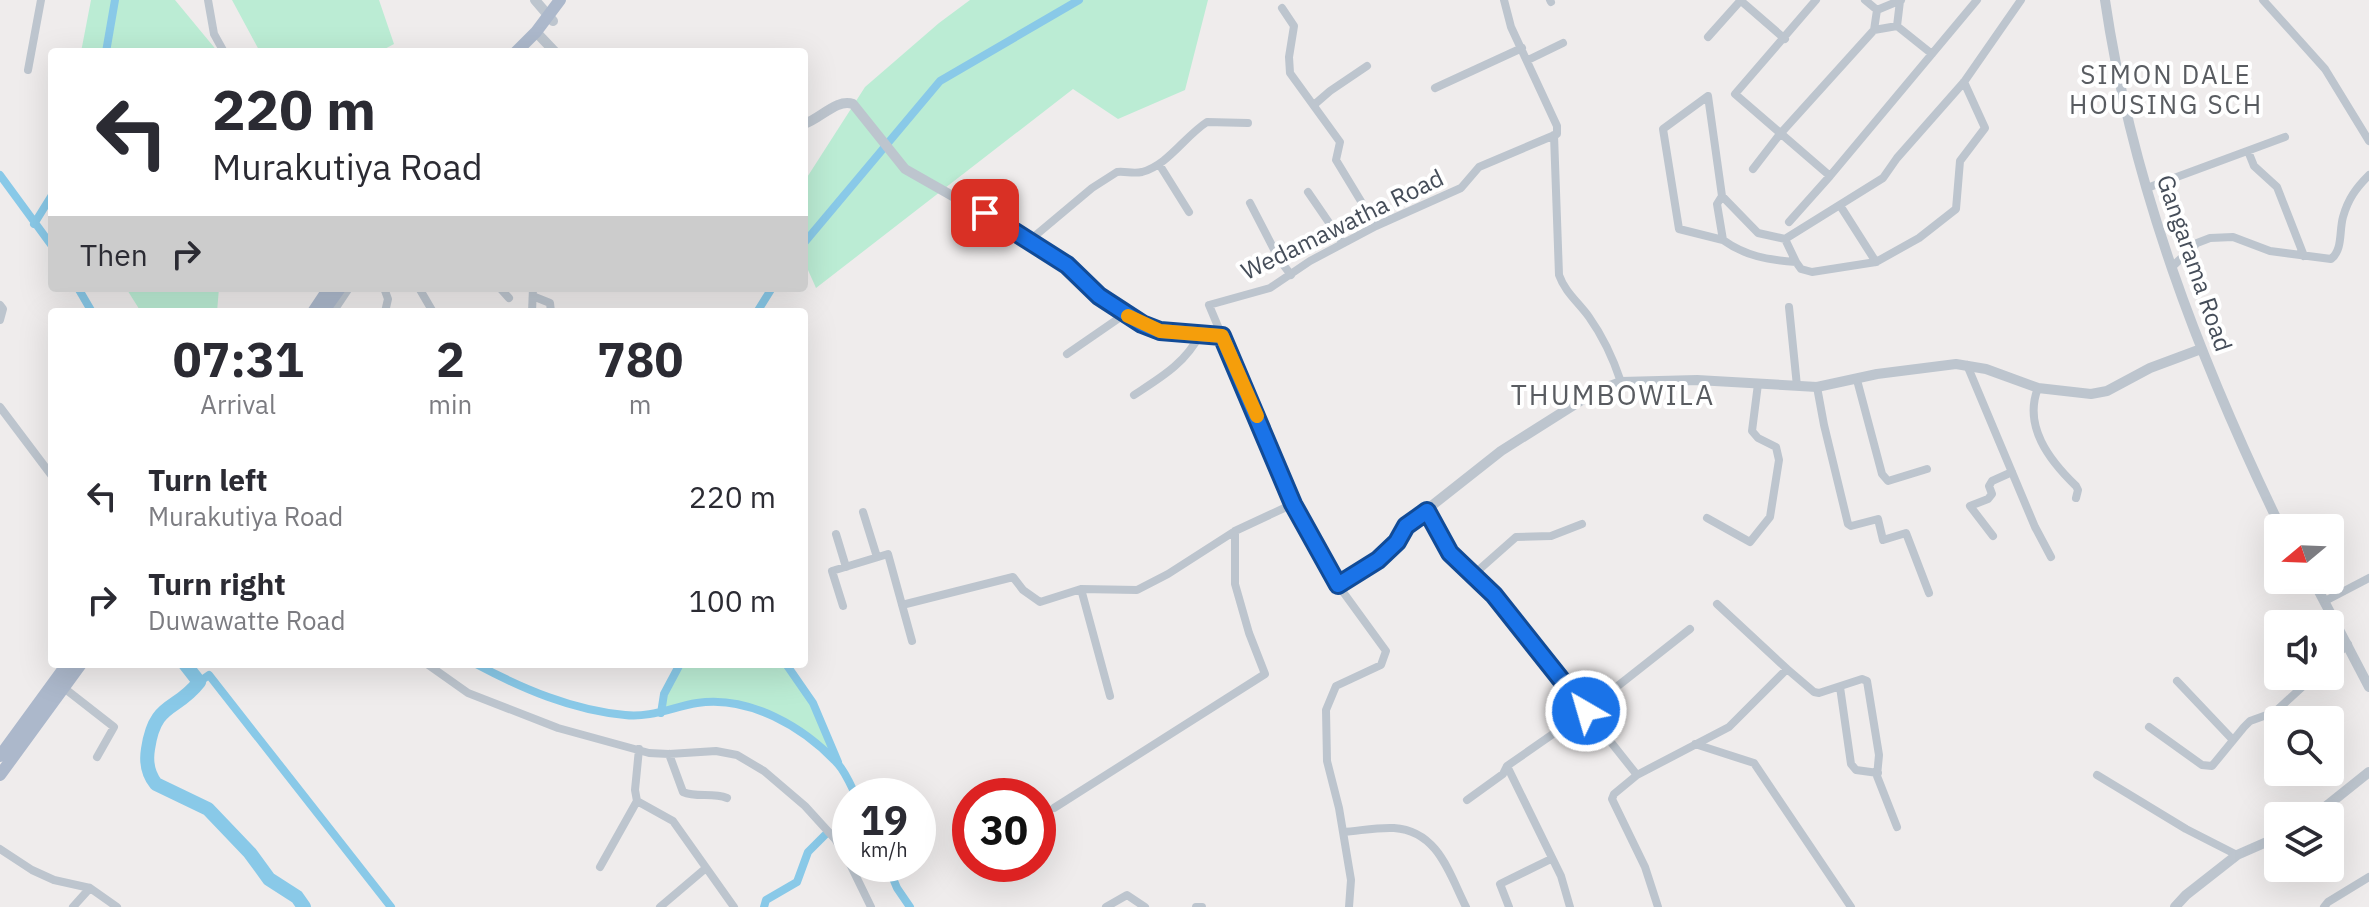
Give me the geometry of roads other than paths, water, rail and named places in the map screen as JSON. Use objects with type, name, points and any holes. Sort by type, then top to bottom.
[{"type":"main road","points":[[551,18],[560,0]]},
{"type":"main road","points":[[530,48],[551,18],[569,0]]},
{"type":"main road","points":[[521,48],[539,34]]},
{"type":"main road","points":[[0,756],[64,668]]},
{"type":"main road","points":[[0,775],[78,668]]},
{"type":"street","points":[[28,70],[41,0]]},
{"type":"street","points":[[208,0],[214,34],[222,48]]},
{"type":"street","points":[[535,0],[551,18]]},
{"type":"street","points":[[1504,0],[1507,15],[1557,126],[1558,131],[1554,135],[1559,275],[1563,287],[1588,315],[1610,351],[1621,382]]},
{"type":"street","points":[[1708,37],[1740,0],[1785,39]]},
{"type":"street","points":[[1816,0],[1735,94],[1830,176]]},
{"type":"street","points":[[1865,0],[1877,10]]},
{"type":"street","points":[[1877,10],[1900,0]]},
{"type":"street","points":[[1897,26],[1900,0]]},
{"type":"street","points":[[1789,222],[1977,0]]},
{"type":"street","points":[[1796,262],[1759,258],[1738,251],[1723,240],[1679,229],[1663,129],[1708,96],[1722,196],[1758,233],[1785,239],[1816,218],[1841,207],[1883,178],[1964,82],[2021,0]]},
{"type":"street","name":"Gangarama Road","points":[[2105,0],[2114,61],[2147,188],[2172,267],[2201,349],[2275,514]]},
{"type":"street","points":[[2263,0],[2325,69],[2369,141]]},
{"type":"street","points":[[1282,8],[1294,26],[1290,73],[1340,142],[1336,160],[1376,226]]},
{"type":"street","points":[[1753,169],[1780,134],[1874,30],[1877,10]]},
{"type":"street","points":[[1874,30],[1897,26],[1932,54]]},
{"type":"street","points":[[539,34],[551,48]]},
{"type":"street","points":[[1528,60],[1563,43]]},
{"type":"street","points":[[1435,88],[1522,48]]},
{"type":"street","points":[[1315,104],[1367,66]]},
{"type":"street","points":[[1785,239],[1801,269],[1812,272],[1876,262],[1919,238],[1956,209],[1960,161],[1985,128],[1964,82]]},
{"type":"street","points":[[808,123],[840,103],[853,104],[905,169],[1030,240],[1082,277],[1099,296],[1125,314],[1160,331],[1222,336],[1293,504],[1338,585],[1386,651],[1381,665],[1336,686],[1326,710],[1327,761],[1351,880],[1349,907]]},
{"type":"street","points":[[1030,240],[1092,188],[1117,172],[1132,174],[1159,164],[1207,122],[1248,123]]},
{"type":"street","name":"Wedamawatha Road","points":[[1222,336],[1209,305],[1270,288],[1343,243],[1461,188],[1475,169],[1487,162],[1554,135]]},
{"type":"street","points":[[2147,188],[2285,137]]},
{"type":"street","points":[[2248,151],[2254,166],[2277,187],[2304,256]]},
{"type":"street","points":[[1159,164],[1189,212]]},
{"type":"street","points":[[2172,267],[2197,243],[2210,238],[2233,237],[2270,251],[2331,259],[2336,255],[2342,219],[2353,191],[2369,175]]},
{"type":"street","points":[[1308,192],[1343,243]]},
{"type":"street","points":[[1722,196],[1717,204],[1723,240]]},
{"type":"street","points":[[1250,203],[1279,259],[1291,275]]},
{"type":"street","points":[[1841,207],[1876,262]]},
{"type":"street","points":[[504,292],[509,298]]},
{"type":"street","points":[[534,292],[550,303],[551,308]]},
{"type":"street","points":[[0,305],[3,309],[0,320]]},
{"type":"street","points":[[1789,307],[1797,386]]},
{"type":"street","points":[[1067,354],[1125,314]]},
{"type":"street","points":[[1134,395],[1171,371],[1192,350],[1200,334]]},
{"type":"street","points":[[1338,585],[1378,560],[1397,542],[1406,526],[1501,451],[1596,391],[1621,382],[1697,380],[1817,387],[1877,374],[1932,366],[1967,365],[2038,388],[2078,394],[2107,391],[2150,368],[2201,349]]},
{"type":"street","points":[[1967,365],[2051,557]]},
{"type":"street","points":[[1857,380],[1882,474],[1888,481],[1927,469]]},
{"type":"street","points":[[1707,518],[1750,542],[1770,517],[1779,453],[1773,443],[1758,438],[1752,431],[1758,384]]},
{"type":"street","points":[[1817,387],[1848,524],[1851,526],[1878,519],[1883,540],[1906,533],[1929,593]]},
{"type":"street","points":[[2038,388],[2032,409],[2037,432],[2051,457],[2076,486],[2076,498]]},
{"type":"street","points":[[0,407],[48,471]]},
{"type":"street","points":[[1993,536],[1970,506],[1988,499],[1992,494],[1989,486],[1992,481],[2012,472]]},
{"type":"street","points":[[902,605],[1013,577],[1023,590],[1040,602],[1081,589],[1137,590],[1235,531],[1293,504]]},
{"type":"street","points":[[1427,511],[1450,553],[1494,595],[1637,775]]},
{"type":"street","points":[[863,512],[877,557]]},
{"type":"street","points":[[1473,575],[1516,537],[1551,536],[1582,524]]},
{"type":"street","points":[[1056,807],[1265,674],[1235,584],[1235,531]]},
{"type":"street","points":[[836,534],[846,567]]},
{"type":"street","points":[[843,606],[832,571],[888,554],[912,641]]},
{"type":"street","points":[[2325,601],[2369,578]]},
{"type":"street","points":[[1081,589],[1110,696]]},
{"type":"street","points":[[2321,594],[2369,687]]},
{"type":"street","points":[[1717,604],[1814,692],[1862,679],[1867,681],[1879,755],[1878,773],[1897,827]]},
{"type":"street","points":[[1467,800],[1503,774],[1507,766],[1586,711],[1690,629]]},
{"type":"street","points":[[2344,648],[2348,644]]},
{"type":"street","points":[[433,668],[468,693],[558,728],[669,754],[716,751],[737,755],[784,787],[832,836]]},
{"type":"street","points":[[1658,907],[1645,867],[1612,799],[1614,794],[1637,775],[1729,727],[1787,669]]},
{"type":"street","points":[[2177,681],[2232,739]]},
{"type":"street","points":[[1840,687],[1851,764],[1856,770],[1878,773]]},
{"type":"street","points":[[64,688],[114,727],[97,757]]},
{"type":"street","points":[[2149,727],[2202,765],[2212,766],[2250,721],[2275,712],[2300,690]]},
{"type":"street","points":[[1695,744],[1754,763],[1851,907]]},
{"type":"street","points":[[600,867],[637,801],[635,790],[639,749]]},
{"type":"street","points":[[669,754],[683,792],[689,795],[718,794],[727,798]]},
{"type":"street","points":[[1507,766],[1561,876],[1570,907]]},
{"type":"street","points":[[2332,802],[2369,772]]},
{"type":"street","points":[[2097,775],[2186,829],[2237,855]]},
{"type":"street","points":[[637,801],[673,821],[734,907]]},
{"type":"street","points":[[1343,832],[1394,828],[1420,834],[1437,848],[1466,907]]},
{"type":"street","points":[[2175,907],[2237,855],[2264,843]]},
{"type":"street","points":[[0,849],[54,880],[90,888],[117,907]]},
{"type":"street","points":[[1509,907],[1500,884],[1551,859]]},
{"type":"street","points":[[660,907],[706,868]]},
{"type":"street","points":[[2324,907],[2369,877]]},
{"type":"street","points":[[859,882],[871,907]]},
{"type":"street","points":[[73,907],[90,888]]},
{"type":"street","points":[[1106,907],[1127,895],[1145,907]]},
{"type":"waterway","points":[[107,48],[115,0]]},
{"type":"waterway","points":[[808,238],[940,81],[1079,0]]},
{"type":"waterway","points":[[0,175],[48,241]]},
{"type":"waterway","points":[[34,224],[48,201]]},
{"type":"waterway","points":[[80,292],[90,308]]},
{"type":"waterway","points":[[760,308],[770,292]]},
{"type":"waterway","points":[[188,668],[199,682],[156,722],[147,754],[151,776],[156,784],[208,809],[250,853],[269,879],[297,897],[304,907]]},
{"type":"waterway","points":[[484,668],[548,697],[605,712],[643,715],[697,703],[717,702],[756,709],[809,738],[824,750],[847,778]]},
{"type":"waterway","points":[[661,713],[664,694],[678,668]]},
{"type":"waterway","points":[[789,668],[813,703],[838,762]]},
{"type":"waterway","points":[[199,682],[209,675],[391,907]]},
{"type":"waterway","points":[[764,907],[766,900],[797,882],[808,852],[825,835]]},
{"type":"waterway","points":[[894,882],[910,907]]},
{"type":"district","name":"SIMON DALE HOUSING SCH","points":[[2166,89]]},
{"type":"district","name":"THUMBOWILA","points":[[1613,394]]}]
